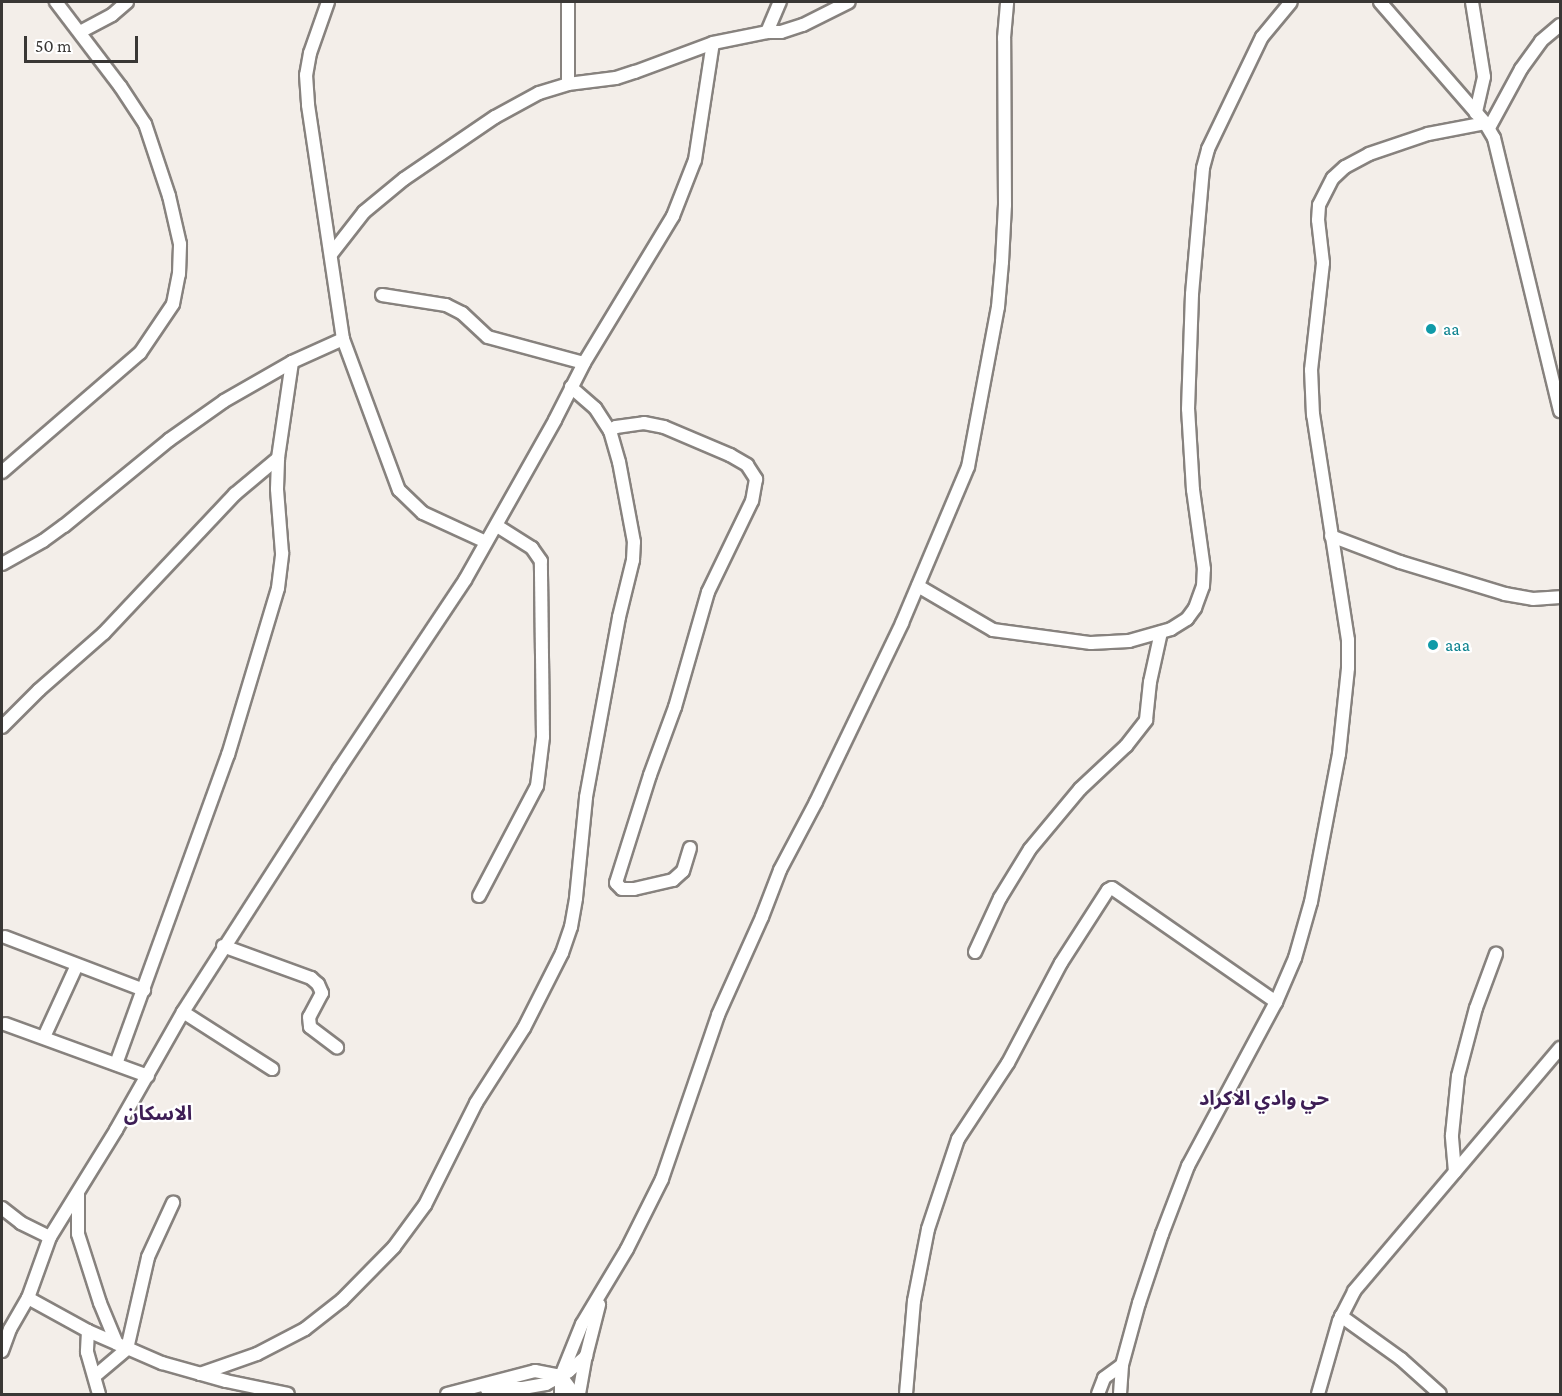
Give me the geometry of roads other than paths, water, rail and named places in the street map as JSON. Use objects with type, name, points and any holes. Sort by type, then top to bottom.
[{"type":"street","points":[[2,472],[140,353],[173,304],[179,274],[180,244],[169,196],[145,124],[120,86],[56,2]]},
{"type":"street","points":[[80,32],[112,15],[127,2]]},
{"type":"street","points":[[328,2],[310,52],[306,75],[308,105],[332,253],[343,339],[399,490],[423,513],[486,542]]},
{"type":"street","points":[[568,2],[568,84]]},
{"type":"street","points":[[767,32],[780,2]]},
{"type":"street","points":[[332,253],[364,212],[404,178],[495,117],[539,93],[568,84],[616,78],[712,43],[767,32],[782,32],[803,25],[849,2]]},
{"type":"street","points":[[561,1395],[561,1376],[582,1324],[604,1289],[662,1179],[722,1004],[762,917],[780,870],[816,802],[918,586],[949,516],[971,457],[998,307],[1005,206],[1004,38],[1007,2]]},
{"type":"street","points":[[918,586],[986,627],[1001,633],[1107,644],[1161,632],[1187,619],[1195,608],[1203,586],[1204,569],[1189,456],[1188,409],[1192,294],[1203,168],[1208,149],[1262,37],[1291,2]]},
{"type":"street","points":[[1380,2],[1487,126],[1494,138],[1560,411]]},
{"type":"street","points":[[1472,2],[1484,77],[1476,113]]},
{"type":"street","points":[[1487,126],[1521,69],[1541,41],[1560,26]]},
{"type":"street","points":[[2,1351],[10,1329],[28,1298],[50,1237],[148,1076],[183,1012],[223,946],[430,635],[497,526],[584,363],[673,216],[695,160],[712,43]]},
{"type":"street","points":[[1120,1395],[1122,1365],[1162,1234],[1188,1166],[1276,1002],[1295,958],[1311,902],[1343,719],[1348,640],[1313,415],[1311,370],[1323,263],[1318,220],[1319,206],[1333,178],[1345,167],[1369,154],[1428,134],[1487,126]]},
{"type":"street","points":[[382,295],[446,305],[462,312],[488,337],[584,363]]},
{"type":"street","points":[[2,564],[43,541],[64,526],[169,440],[224,401],[292,362],[343,339]]},
{"type":"street","points":[[116,1064],[228,755],[278,588],[282,567],[277,489],[278,458],[292,362]]},
{"type":"street","points":[[200,1374],[257,1354],[305,1329],[342,1300],[394,1247],[424,1205],[476,1103],[524,1028],[561,953],[571,927],[592,763],[619,617],[633,560],[632,526],[610,431],[595,408],[571,387]]},
{"type":"street","points":[[610,431],[644,423],[664,428],[730,455],[747,465],[756,479],[752,501],[708,592],[675,707],[643,796],[616,883],[622,889],[634,889],[673,880],[682,871],[690,848]]},
{"type":"street","points":[[2,727],[39,690],[98,639],[236,494],[278,458]]},
{"type":"street","points":[[479,896],[537,786],[543,737],[541,561],[532,548],[497,526]]},
{"type":"street","points":[[1331,536],[1400,562],[1505,594],[1533,599],[1560,597]]},
{"type":"street","points":[[975,952],[1000,898],[1030,849],[1080,789],[1126,746],[1146,720],[1150,682],[1161,632]]},
{"type":"street","points":[[906,1395],[914,1301],[928,1229],[958,1139],[1008,1063],[1061,963],[1108,890],[1112,888],[1276,1002]]},
{"type":"street","points":[[6,937],[144,990]]},
{"type":"street","points":[[223,946],[311,978],[318,984],[322,993],[309,1017],[310,1027],[337,1047]]},
{"type":"street","points":[[1455,1172],[1452,1135],[1458,1076],[1476,1008],[1496,954]]},
{"type":"street","points":[[44,1037],[77,964]]},
{"type":"street","points":[[183,1012],[272,1069]]},
{"type":"street","points":[[5,1024],[148,1076]]},
{"type":"street","points":[[1318,1395],[1341,1316],[1354,1290],[1560,1048]]},
{"type":"street","points":[[78,1193],[78,1234],[100,1303],[122,1346]]},
{"type":"street","points":[[95,1376],[122,1346],[148,1257],[173,1203]]},
{"type":"street","points":[[2,1208],[21,1223],[50,1237]]},
{"type":"street","points":[[579,1395],[586,1356],[604,1289]]},
{"type":"street","points":[[28,1298],[88,1331],[122,1346],[200,1374],[288,1395]]},
{"type":"street","points":[[1341,1316],[1401,1359],[1440,1395]]},
{"type":"street","points":[[88,1331],[87,1352],[99,1395]]},
{"type":"street","points":[[561,1376],[586,1356]]},
{"type":"street","points":[[1098,1395],[1104,1378],[1122,1365]]},
{"type":"street","points":[[447,1395],[535,1371],[561,1376],[574,1395]]},
{"type":"place","name":"aa","points":[[1431,329]]},
{"type":"place","name":"aaa","points":[[1433,645]]},
{"type":"district","name":"حي وادي الاكراد","points":[[1264,1098]]},
{"type":"district","name":"الاسكان","points":[[158,1113]]}]
